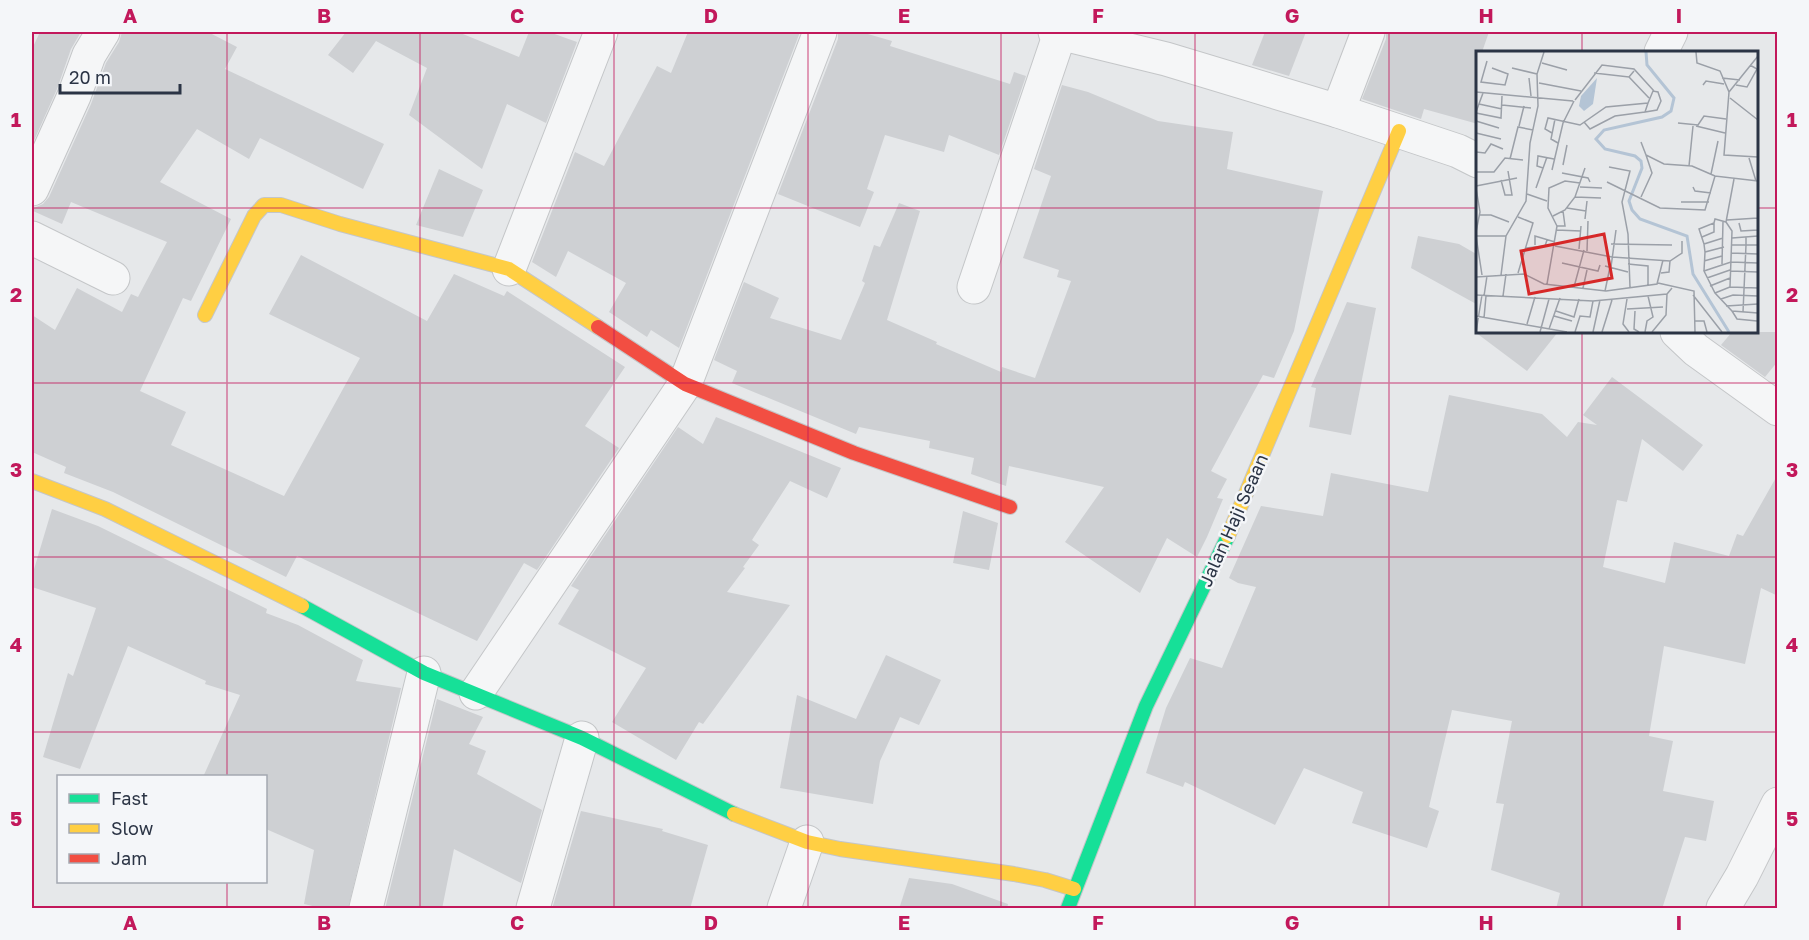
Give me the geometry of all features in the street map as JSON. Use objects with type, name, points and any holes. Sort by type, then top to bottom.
[{"type":"street","points":[[32,189],[74,96],[89,55],[103,32]]},
{"type":"street","points":[[509,269],[601,32]]},
{"type":"street","points":[[476,693],[685,384],[820,32]]},
{"type":"street","points":[[974,287],[1057,32],[1166,59],[1338,111],[1458,151],[1476,160]]},
{"type":"street","points":[[1338,111],[1368,32]]},
{"type":"street","points":[[1662,51],[1671,32]]},
{"type":"street","name":"Jalan Haji Seaan","points":[[1068,909],[1146,706],[1224,545],[1399,131]]},
{"type":"street","points":[[205,315],[254,216],[264,205],[281,204],[340,224],[509,269],[685,384],[855,453],[1010,507]]},
{"type":"street","points":[[32,238],[113,278]]},
{"type":"street","points":[[1678,333],[1696,350],[1778,409]]},
{"type":"street","points":[[32,481],[116,514],[306,608],[424,673],[582,738],[726,811],[807,842],[840,849],[1014,874],[1074,889]]},
{"type":"street","points":[[366,909],[424,673]]},
{"type":"street","points":[[533,909],[582,738]]},
{"type":"street","points":[[1723,909],[1778,804]]},
{"type":"street","points":[[784,909],[807,842]]},
{"type":"building","points":[[40,32],[81,32],[71,49],[57,89],[32,145],[32,49]]},
{"type":"building","points":[[122,32],[208,32],[237,47],[225,69],[384,144],[363,189],[260,138],[249,159],[197,129],[160,182],[231,219],[191,301],[183,298],[140,391],[186,412],[171,445],[284,496],[360,358],[269,314],[301,255],[427,321],[454,274],[504,296],[507,291],[625,367],[585,426],[619,448],[537,570],[524,563],[477,641],[297,556],[286,577],[113,492],[64,473],[66,467],[32,452],[32,315],[55,330],[77,288],[122,312],[131,294],[138,297],[167,242],[71,202],[62,224],[33,211],[49,197],[91,104],[106,63],[119,42]]},
{"type":"building","points":[[346,32],[458,32],[519,57],[529,32],[549,32],[577,42],[546,123],[507,104],[482,169],[409,115],[427,68],[376,41],[353,73],[328,55]]},
{"type":"building","points":[[688,32],[800,32],[679,348],[651,330],[647,337],[609,312],[626,283],[568,251],[556,277],[532,262],[575,152],[604,166],[657,66],[671,73]]},
{"type":"building","points":[[838,32],[861,32],[892,41],[890,46],[1010,84],[1014,72],[1026,76],[999,155],[949,135],[944,152],[885,135],[867,189],[874,192],[860,227],[778,194],[838,39]]},
{"type":"building","points":[[1265,32],[1306,32],[1289,76],[1252,65]]},
{"type":"building","points":[[1386,32],[1489,32],[1482,51],[1476,51],[1476,123],[1424,109],[1421,119],[1362,99],[1386,39]]},
{"type":"building","points":[[1062,85],[1088,92],[1158,121],[1233,132],[1227,169],[1323,191],[1294,331],[1274,378],[1263,375],[1211,471],[1227,479],[1217,498],[1223,499],[1207,537],[1197,557],[1167,538],[1140,593],[1065,542],[1104,487],[1009,466],[1006,486],[971,474],[974,458],[929,448],[930,441],[859,427],[856,434],[732,383],[737,371],[714,360],[744,282],[779,298],[770,318],[841,340],[865,283],[862,281],[874,245],[880,247],[899,203],[920,211],[887,320],[1001,372],[1002,367],[1035,378],[1071,281],[1057,277],[1059,270],[1023,258],[1051,176],[1034,169]]},
{"type":"building","points":[[439,169],[483,190],[463,237],[416,225]]},
{"type":"building","points":[[1418,236],[1459,244],[1476,254],[1476,304],[1411,268]]},
{"type":"building","points":[[1347,302],[1376,308],[1351,435],[1309,427],[1316,388],[1311,387]]},
{"type":"building","points":[[1778,332],[1778,361],[1765,377],[1721,345],[1731,333]]},
{"type":"building","points":[[1476,333],[1557,333],[1527,371]]},
{"type":"building","points":[[1612,377],[1703,445],[1683,471],[1642,439],[1627,502],[1617,500],[1603,567],[1665,583],[1674,542],[1729,556],[1737,534],[1743,536],[1778,474],[1778,596],[1761,588],[1745,664],[1664,646],[1649,736],[1673,741],[1663,791],[1714,801],[1706,841],[1685,837],[1662,909],[1556,909],[1560,893],[1491,870],[1504,804],[1496,803],[1512,721],[1452,710],[1429,807],[1439,811],[1427,848],[1352,823],[1363,792],[1304,768],[1275,825],[1185,782],[1183,787],[1146,773],[1166,708],[1190,658],[1222,668],[1256,587],[1238,583],[1229,578],[1261,506],[1323,516],[1331,473],[1428,492],[1449,395],[1542,414],[1567,437],[1578,422],[1597,425],[1583,415]]},
{"type":"building","points":[[716,417],[841,468],[827,498],[790,481],[752,540],[759,545],[727,592],[790,605],[703,724],[699,722],[676,760],[612,722],[646,668],[558,624],[579,590],[571,586],[678,427],[703,444]]},
{"type":"building","points":[[52,509],[98,526],[267,609],[266,613],[298,625],[363,660],[356,681],[401,688],[348,909],[325,909],[304,904],[314,850],[267,829],[267,775],[204,775],[240,695],[205,684],[206,681],[128,646],[80,769],[43,757],[68,673],[73,676],[96,608],[32,587],[32,576]]},
{"type":"building","points":[[963,511],[998,523],[989,570],[953,563]]},
{"type":"building","points":[[886,655],[941,680],[919,725],[900,717],[880,761],[873,804],[780,788],[797,695],[856,719]]},
{"type":"building","points":[[437,699],[483,717],[469,744],[486,751],[477,774],[542,810],[521,883],[454,849],[442,909],[385,909]]},
{"type":"building","points":[[581,811],[663,829],[662,831],[708,845],[690,909],[552,909]]},
{"type":"building","points":[[909,878],[952,884],[1008,904],[1007,909],[899,909]]},
{"type":"traffic: fast","points":[[1068,908],[1146,706],[1228,536]]},
{"type":"traffic: fast","points":[[302,606],[424,673],[582,738],[734,814]]},
{"type":"traffic: slow","points":[[1228,536],[1399,131]]},
{"type":"traffic: slow","points":[[205,315],[254,216],[264,205],[281,205],[340,224],[509,269],[598,327]]},
{"type":"traffic: slow","points":[[32,481],[105,509],[302,606]]},
{"type":"traffic: slow","points":[[734,814],[807,842],[840,849],[1014,874],[1074,889]]},
{"type":"traffic: jam","points":[[598,327],[685,384],[854,453],[1010,507]]}]
